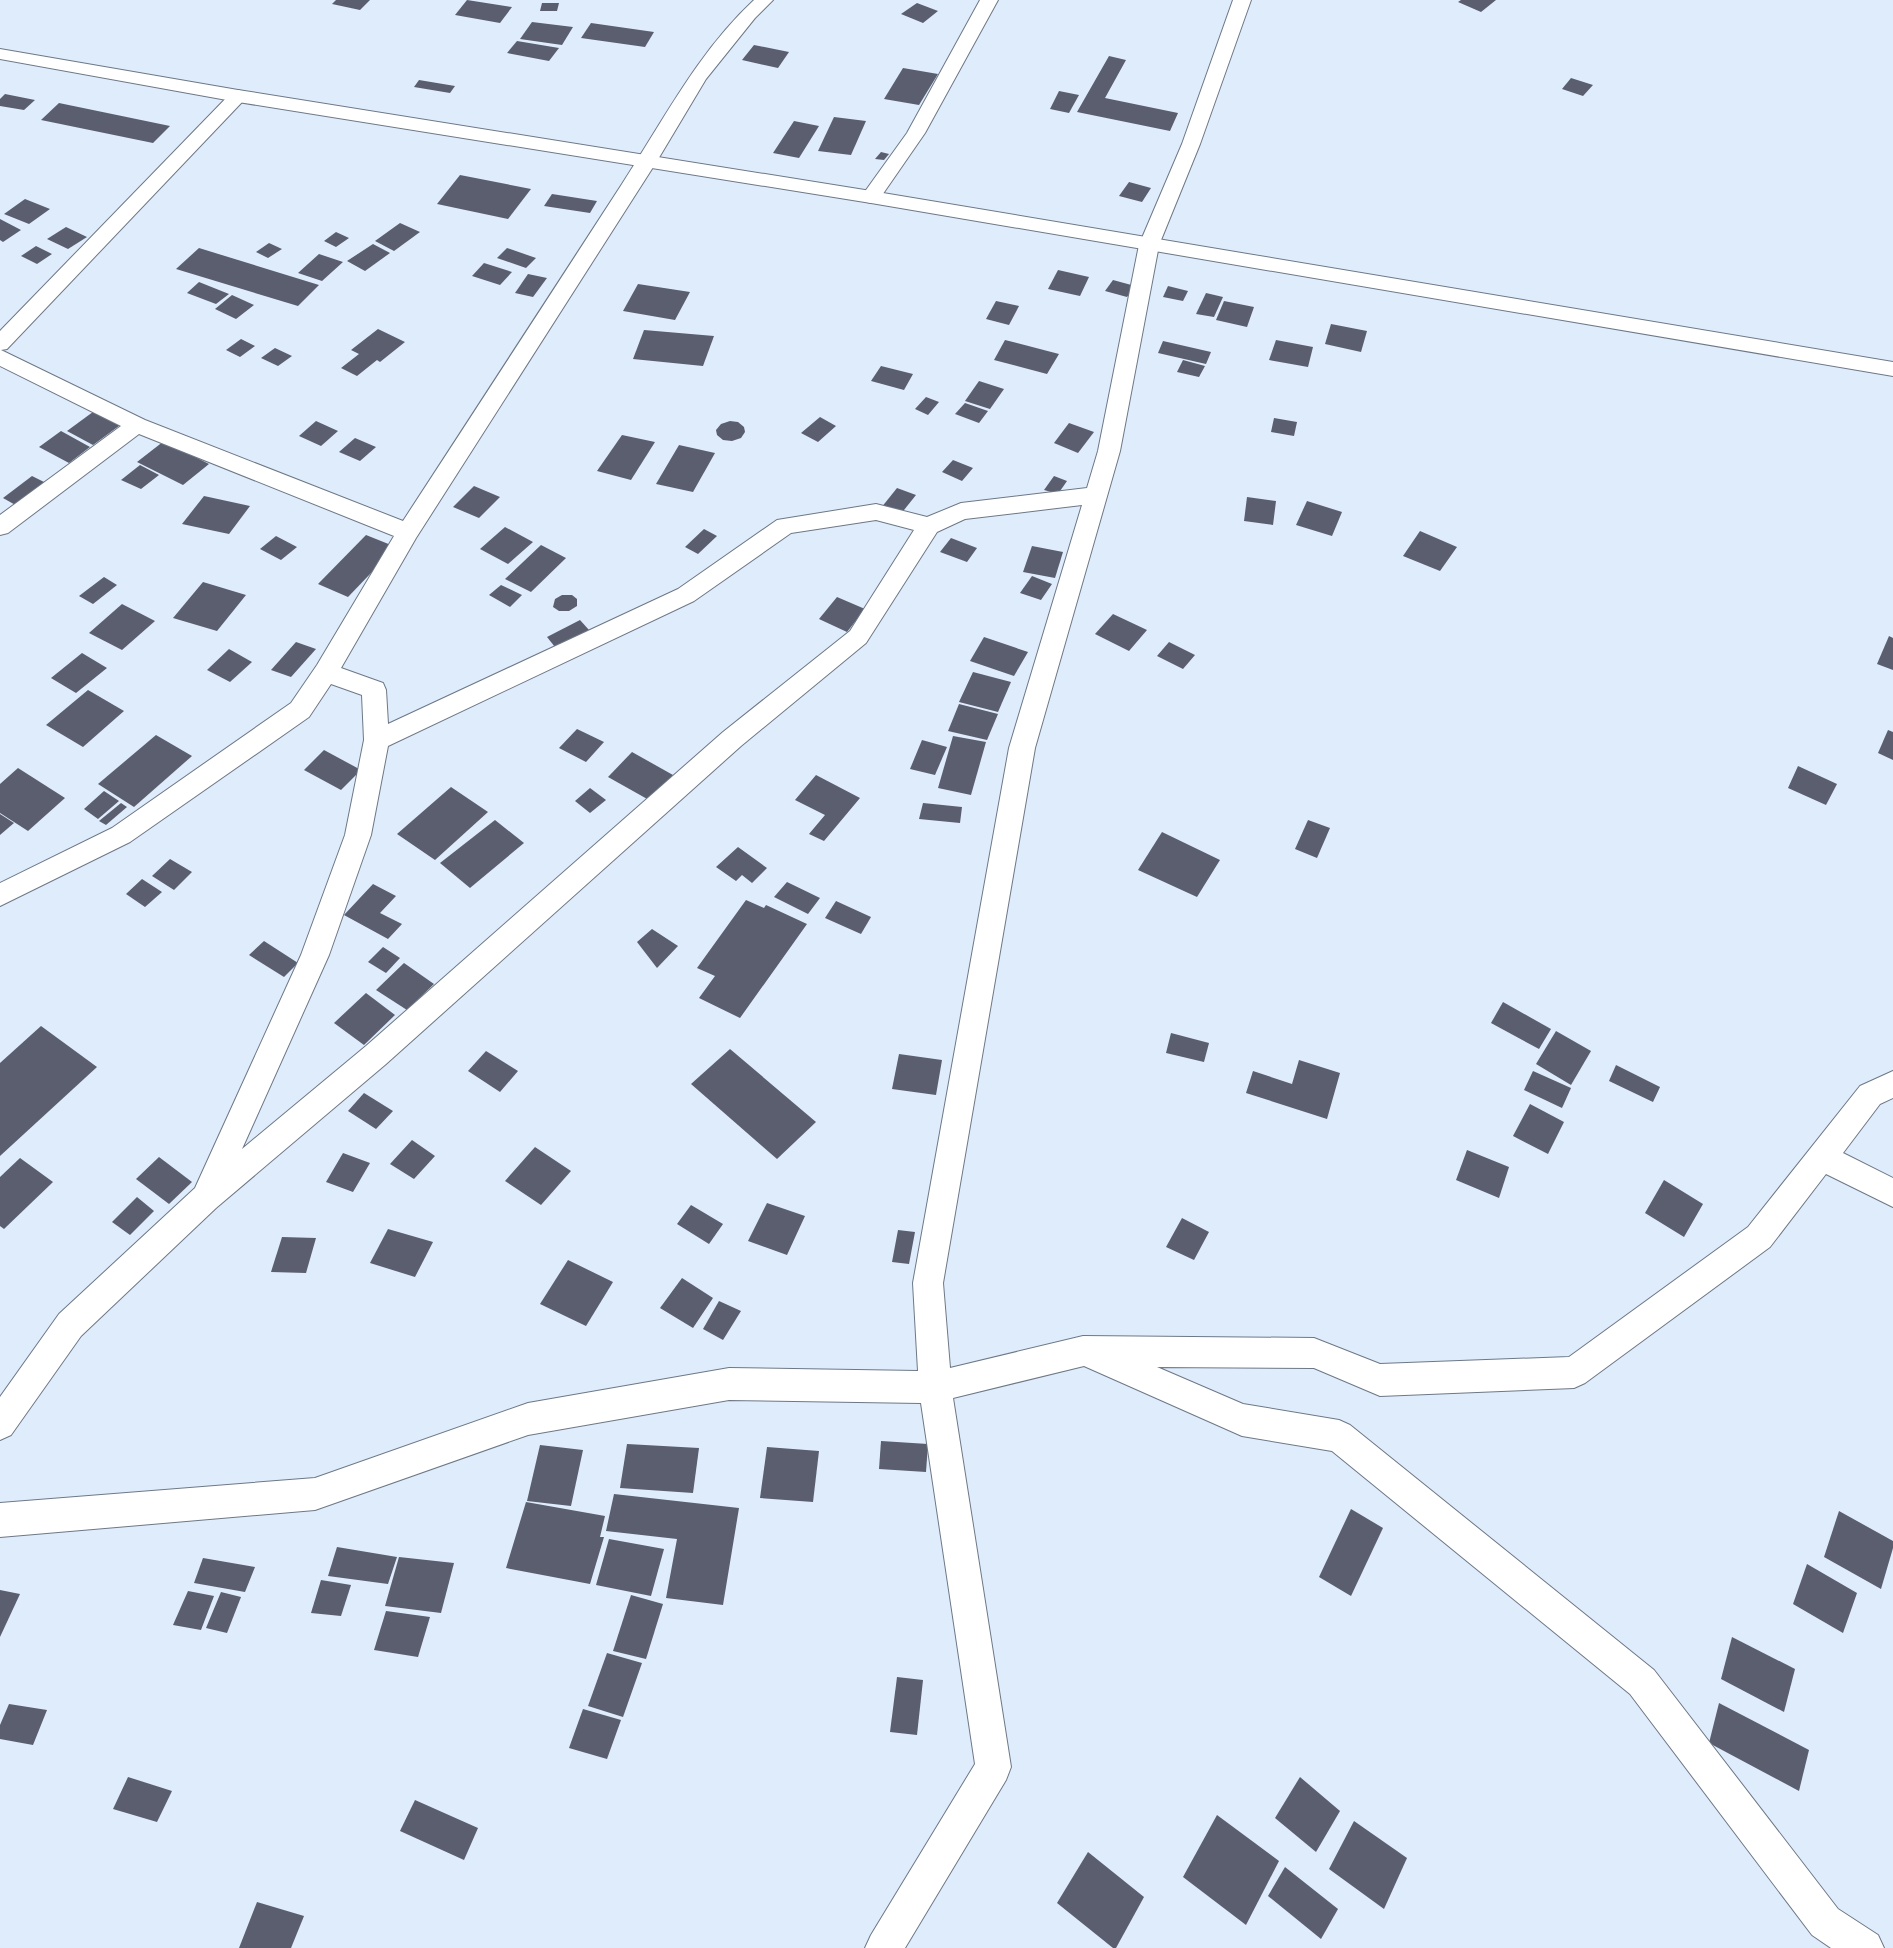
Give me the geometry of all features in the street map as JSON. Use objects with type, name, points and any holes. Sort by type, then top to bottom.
[{"type":"street","points":[[0,895],[121,835],[300,710],[326,672],[408,532],[647,161],[698,77],[749,14],[764,0]]},
{"type":"street","points":[[872,197],[916,133],[989,0]]},
{"type":"street","points":[[884,1948],[993,1767],[935,1386],[928,1283],[1020,757],[1109,451],[1149,245],[1191,144],[1242,0]]},
{"type":"street","points":[[0,54],[238,96],[872,197],[1893,369]]},
{"type":"street","points":[[0,344],[238,96]]},
{"type":"street","points":[[0,357],[137,425],[408,532]]},
{"type":"street","points":[[0,527],[137,425]]},
{"type":"street","points":[[0,1424],[70,1325],[205,1198],[376,1054],[732,738],[858,637],[929,526],[961,511],[1096,495]]},
{"type":"street","points":[[377,740],[686,595],[785,526],[876,512],[929,526]]},
{"type":"street","points":[[205,1198],[315,956],[358,834],[377,740],[374,690],[326,672]]},
{"type":"street","points":[[0,1520],[315,1494],[528,1419],[729,1384],[935,1386],[1083,1351],[1314,1353],[1380,1380],[1574,1372],[1759,1237],[1870,1095],[1893,1084]]},
{"type":"street","points":[[1822,1157],[1893,1193]]},
{"type":"street","points":[[1083,1351],[1242,1420],[1339,1436],[1642,1682],[1825,1922],[1865,1948]]},
{"type":"building","points":[[336,0],[370,0],[360,10],[332,4]]},
{"type":"building","points":[[467,0],[512,7],[500,23],[455,15]]},
{"type":"building","points":[[1461,0],[1496,0],[1481,12],[1458,2]]},
{"type":"building","points":[[542,3],[559,3],[557,11],[540,11]]},
{"type":"building","points":[[917,3],[938,11],[923,23],[901,14]]},
{"type":"building","points":[[532,22],[573,27],[562,45],[520,39]]},
{"type":"building","points":[[591,23],[654,32],[645,47],[581,38]]},
{"type":"building","points":[[517,41],[559,48],[549,61],[507,53]]},
{"type":"building","points":[[754,45],[789,52],[778,68],[742,60]]},
{"type":"building","points":[[1109,56],[1126,60],[1105,98],[1178,113],[1170,131],[1077,112]]},
{"type":"building","points":[[903,68],[938,74],[919,105],[884,99]]},
{"type":"building","points":[[1571,78],[1593,85],[1583,96],[1562,89]]},
{"type":"building","points":[[419,80],[455,86],[450,93],[414,87]]},
{"type":"building","points":[[1059,91],[1079,95],[1069,113],[1050,109]]},
{"type":"building","points":[[5,94],[35,100],[24,110],[0,106],[0,99]]},
{"type":"building","points":[[59,103],[170,126],[153,143],[41,120]]},
{"type":"building","points":[[834,117],[866,121],[851,155],[818,151]]},
{"type":"building","points":[[794,121],[819,126],[799,158],[773,153]]},
{"type":"building","points":[[881,152],[889,154],[884,160],[875,159]]},
{"type":"building","points":[[460,175],[531,189],[508,219],[437,204]]},
{"type":"building","points":[[1129,182],[1151,188],[1142,202],[1119,196]]},
{"type":"building","points":[[552,194],[597,201],[590,213],[544,206]]},
{"type":"building","points":[[25,199],[50,209],[29,224],[4,214]]},
{"type":"building","points":[[0,219],[21,230],[3,242],[0,240]]},
{"type":"building","points":[[400,223],[420,232],[394,251],[375,241]]},
{"type":"building","points":[[66,227],[87,237],[68,249],[47,239]]},
{"type":"building","points":[[336,232],[349,238],[336,247],[324,241]]},
{"type":"building","points":[[269,243],[282,249],[268,258],[256,252]]},
{"type":"building","points":[[373,244],[390,253],[365,271],[347,261]]},
{"type":"building","points":[[36,246],[52,254],[37,264],[21,256]]},
{"type":"building","points":[[199,248],[319,285],[298,306],[176,269]]},
{"type":"building","points":[[507,248],[536,258],[526,268],[497,258]]},
{"type":"building","points":[[319,254],[343,262],[322,281],[298,273]]},
{"type":"building","points":[[484,263],[512,272],[500,285],[472,276]]},
{"type":"building","points":[[1058,270],[1089,277],[1080,296],[1048,289]]},
{"type":"building","points":[[528,274],[547,278],[533,297],[515,293]]},
{"type":"building","points":[[1113,280],[1135,286],[1127,297],[1105,291]]},
{"type":"building","points":[[199,282],[229,294],[216,304],[187,293]]},
{"type":"building","points":[[638,284],[690,292],[675,320],[623,311]]},
{"type":"building","points":[[1168,286],[1188,291],[1183,301],[1163,297]]},
{"type":"building","points":[[1206,293],[1223,297],[1214,317],[1196,314]]},
{"type":"building","points":[[232,295],[254,305],[236,319],[215,309]]},
{"type":"building","points":[[996,301],[1019,306],[1009,325],[986,319]]},
{"type":"building","points":[[1224,301],[1254,307],[1247,327],[1216,320]]},
{"type":"building","points":[[1331,324],[1367,331],[1361,352],[1325,344]]},
{"type":"building","points":[[378,329],[405,342],[380,362],[377,360],[357,376],[341,368],[359,354],[351,350]]},
{"type":"building","points":[[644,330],[714,336],[703,366],[633,359]]},
{"type":"building","points":[[241,339],[255,346],[240,357],[226,350]]},
{"type":"building","points":[[1005,340],[1059,354],[1047,374],[994,360]]},
{"type":"building","points":[[1276,340],[1313,347],[1308,367],[1269,360]]},
{"type":"building","points":[[1163,341],[1211,352],[1206,364],[1158,353]]},
{"type":"building","points":[[275,348],[292,356],[278,366],[261,358]]},
{"type":"building","points":[[1183,360],[1205,366],[1199,377],[1177,372]]},
{"type":"building","points":[[881,366],[913,374],[904,390],[871,381]]},
{"type":"building","points":[[979,381],[1004,389],[990,409],[965,401]]},
{"type":"building","points":[[926,397],[939,402],[928,415],[915,409]]},
{"type":"building","points":[[965,403],[988,411],[979,423],[955,414]]},
{"type":"building","points":[[97,409],[123,423],[93,445],[67,431]]},
{"type":"building","points":[[820,417],[836,426],[818,442],[801,433]]},
{"type":"building","points":[[1274,418],[1297,422],[1294,436],[1271,432]]},
{"type":"building","points":[[316,421],[338,431],[321,446],[299,436]]},
{"type":"building","points":[[730,421],[738,422],[744,427],[745,432],[741,438],[732,441],[723,440],[717,435],[716,430],[721,424]]},
{"type":"building","points":[[1069,423],[1094,432],[1078,453],[1054,443]]},
{"type":"building","points":[[61,431],[90,447],[69,463],[39,447]]},
{"type":"building","points":[[622,435],[655,442],[631,480],[597,471]]},
{"type":"building","points":[[355,438],[376,447],[360,461],[339,452]]},
{"type":"building","points":[[164,441],[209,464],[183,485],[137,462]]},
{"type":"building","points":[[679,445],[715,453],[693,492],[656,484]]},
{"type":"building","points":[[953,460],[973,468],[962,481],[942,472]]},
{"type":"building","points":[[140,465],[159,475],[141,489],[121,480]]},
{"type":"building","points":[[32,476],[48,484],[19,507],[3,498]]},
{"type":"building","points":[[1054,476],[1067,481],[1058,494],[1044,490]]},
{"type":"building","points":[[474,486],[500,497],[479,518],[453,507]]},
{"type":"building","points":[[897,488],[916,495],[900,515],[881,508]]},
{"type":"building","points":[[204,496],[250,506],[229,534],[182,524]]},
{"type":"building","points":[[1247,497],[1276,501],[1273,525],[1244,521]]},
{"type":"building","points":[[1307,501],[1342,512],[1332,536],[1296,525]]},
{"type":"building","points":[[505,527],[533,542],[508,564],[480,549]]},
{"type":"building","points":[[704,529],[717,536],[698,554],[685,547]]},
{"type":"building","points":[[1420,531],[1457,547],[1440,571],[1403,556]]},
{"type":"building","points":[[366,535],[396,547],[348,597],[318,584]]},
{"type":"building","points":[[276,536],[297,547],[281,560],[260,549]]},
{"type":"building","points":[[951,538],[977,548],[967,562],[940,552]]},
{"type":"building","points":[[541,545],[566,558],[531,592],[505,579]]},
{"type":"building","points":[[1032,546],[1063,552],[1055,578],[1023,572]]},
{"type":"building","points":[[1032,576],[1052,584],[1041,600],[1020,593]]},
{"type":"building","points":[[104,577],[117,585],[93,604],[79,596]]},
{"type":"building","points":[[203,582],[246,595],[217,631],[173,618]]},
{"type":"building","points":[[501,585],[522,595],[510,607],[489,595]]},
{"type":"building","points":[[562,595],[572,595],[577,599],[577,606],[569,611],[559,611],[553,607],[555,599]]},
{"type":"building","points":[[837,597],[865,609],[847,632],[819,619]]},
{"type":"building","points":[[122,604],[155,621],[122,650],[89,633]]},
{"type":"building","points":[[1113,614],[1147,630],[1129,651],[1095,634]]},
{"type":"building","points":[[580,620],[589,630],[555,647],[547,637]]},
{"type":"building","points":[[1889,636],[1893,638],[1893,670],[1877,664]]},
{"type":"building","points":[[984,637],[1028,652],[1014,676],[970,661]]},
{"type":"building","points":[[296,642],[316,649],[291,677],[271,670]]},
{"type":"building","points":[[1169,642],[1195,655],[1183,669],[1157,656]]},
{"type":"building","points":[[229,649],[252,662],[230,682],[207,670]]},
{"type":"building","points":[[82,653],[107,668],[76,693],[51,678]]},
{"type":"building","points":[[973,672],[1011,682],[998,712],[959,702]]},
{"type":"building","points":[[88,690],[124,711],[83,747],[46,725]]},
{"type":"building","points":[[959,704],[998,714],[987,740],[948,731]]},
{"type":"building","points":[[577,729],[604,742],[586,762],[559,748]]},
{"type":"building","points":[[1888,730],[1893,732],[1893,760],[1878,753]]},
{"type":"building","points":[[156,735],[192,756],[134,807],[98,784]]},
{"type":"building","points":[[953,736],[986,742],[971,795],[938,788]]},
{"type":"building","points":[[922,740],[947,747],[935,775],[910,769]]},
{"type":"building","points":[[324,750],[361,770],[341,790],[304,770]]},
{"type":"building","points":[[632,752],[673,775],[649,800],[608,777]]},
{"type":"building","points":[[1798,766],[1837,784],[1826,805],[1788,788]]},
{"type":"building","points":[[18,768],[65,798],[28,831],[0,813],[0,784]]},
{"type":"building","points":[[816,775],[860,798],[824,841],[809,834],[825,815],[795,800]]},
{"type":"building","points":[[451,787],[488,812],[435,860],[397,834]]},
{"type":"building","points":[[590,788],[606,800],[590,813],[575,801]]},
{"type":"building","points":[[104,791],[119,801],[98,819],[84,809]]},
{"type":"building","points":[[121,803],[127,807],[106,825],[99,821]]},
{"type":"building","points":[[923,803],[962,807],[960,823],[919,819]]},
{"type":"building","points":[[0,814],[14,823],[0,835]]},
{"type":"building","points":[[495,820],[524,843],[470,888],[440,863]]},
{"type":"building","points":[[1308,820],[1330,828],[1317,858],[1295,849]]},
{"type":"building","points":[[1162,832],[1220,860],[1197,897],[1138,870]]},
{"type":"building","points":[[738,847],[767,868],[752,883],[742,875],[736,881],[716,867]]},
{"type":"building","points":[[170,859],[192,872],[174,890],[152,876]]},
{"type":"building","points":[[142,879],[162,892],[145,907],[126,894]]},
{"type":"building","points":[[787,882],[820,898],[808,914],[774,897]]},
{"type":"building","points":[[373,884],[396,896],[380,913],[402,924],[388,939],[344,915]]},
{"type":"building","points":[[746,900],[764,908],[766,905],[807,924],[740,1018],[699,998],[715,976],[697,968]]},
{"type":"building","points":[[836,901],[871,917],[861,934],[825,918]]},
{"type":"building","points":[[652,929],[678,946],[657,968],[637,942]]},
{"type":"building","points":[[264,941],[298,963],[284,977],[249,955]]},
{"type":"building","points":[[383,947],[400,958],[386,973],[368,962]]},
{"type":"building","points":[[404,963],[434,984],[407,1010],[376,990]]},
{"type":"building","points":[[366,993],[395,1015],[364,1045],[334,1023]]},
{"type":"building","points":[[1503,1002],[1551,1029],[1539,1049],[1491,1023]]},
{"type":"building","points":[[41,1026],[97,1067],[0,1156],[0,1063]]},
{"type":"building","points":[[1556,1031],[1591,1051],[1571,1085],[1536,1064]]},
{"type":"building","points":[[1171,1033],[1209,1043],[1204,1062],[1166,1053]]},
{"type":"building","points":[[730,1049],[816,1122],[777,1159],[691,1084]]},
{"type":"building","points":[[486,1051],[518,1071],[500,1092],[468,1071]]},
{"type":"building","points":[[899,1054],[942,1060],[936,1095],[892,1089]]},
{"type":"building","points":[[1299,1060],[1340,1073],[1327,1119],[1246,1093],[1253,1071],[1292,1084]]},
{"type":"building","points":[[1616,1065],[1660,1087],[1653,1102],[1609,1081]]},
{"type":"building","points":[[1533,1071],[1571,1088],[1562,1108],[1524,1090]]},
{"type":"building","points":[[364,1093],[393,1111],[376,1129],[348,1111]]},
{"type":"building","points":[[1530,1104],[1564,1122],[1548,1154],[1513,1136]]},
{"type":"building","points":[[412,1140],[435,1156],[414,1179],[390,1164]]},
{"type":"building","points":[[535,1147],[571,1171],[541,1205],[505,1181]]},
{"type":"building","points":[[1467,1150],[1509,1167],[1499,1198],[1456,1180]]},
{"type":"building","points":[[343,1153],[370,1163],[353,1192],[326,1182]]},
{"type":"building","points":[[159,1157],[192,1182],[169,1204],[136,1179]]},
{"type":"building","points":[[20,1158],[53,1182],[4,1229],[0,1226],[0,1177]]},
{"type":"building","points":[[1664,1180],[1703,1204],[1684,1237],[1645,1213]]},
{"type":"building","points":[[137,1197],[154,1211],[130,1235],[112,1222]]},
{"type":"building","points":[[767,1203],[805,1216],[787,1255],[748,1241]]},
{"type":"building","points":[[691,1205],[723,1224],[709,1244],[677,1224]]},
{"type":"building","points":[[1182,1218],[1209,1232],[1194,1260],[1166,1247]]},
{"type":"building","points":[[388,1229],[433,1242],[415,1277],[370,1263]]},
{"type":"building","points":[[898,1230],[915,1232],[909,1264],[892,1262]]},
{"type":"building","points":[[282,1237],[316,1238],[306,1273],[271,1272]]},
{"type":"building","points":[[568,1260],[613,1282],[586,1326],[540,1304]]},
{"type":"building","points":[[682,1278],[713,1298],[693,1328],[660,1308]]},
{"type":"building","points":[[719,1301],[741,1311],[723,1340],[703,1329]]},
{"type":"building","points":[[881,1441],[928,1444],[926,1472],[879,1469]]},
{"type":"building","points":[[627,1444],[699,1448],[693,1493],[620,1488]]},
{"type":"building","points":[[540,1445],[583,1450],[571,1506],[527,1501]]},
{"type":"building","points":[[767,1447],[819,1451],[813,1502],[760,1498]]},
{"type":"building","points":[[614,1494],[739,1508],[723,1605],[666,1598],[677,1539],[606,1531]]},
{"type":"building","points":[[526,1502],[605,1516],[600,1537],[604,1537],[590,1584],[506,1568]]},
{"type":"building","points":[[1351,1509],[1383,1528],[1351,1596],[1319,1577]]},
{"type":"building","points":[[1839,1511],[1893,1541],[1893,1548],[1881,1589],[1824,1557]]},
{"type":"building","points":[[609,1539],[664,1549],[651,1596],[596,1585]]},
{"type":"building","points":[[337,1547],[397,1557],[388,1584],[328,1576]]},
{"type":"building","points":[[399,1557],[454,1563],[441,1613],[385,1606]]},
{"type":"building","points":[[203,1558],[255,1567],[245,1592],[194,1583]]},
{"type":"building","points":[[1807,1564],[1857,1593],[1843,1633],[1793,1604]]},
{"type":"building","points":[[321,1580],[351,1585],[341,1616],[311,1613]]},
{"type":"building","points":[[0,1590],[20,1594],[0,1637]]},
{"type":"building","points":[[188,1591],[214,1596],[201,1630],[173,1625]]},
{"type":"building","points":[[221,1592],[241,1597],[227,1633],[206,1628]]},
{"type":"building","points":[[631,1595],[663,1604],[646,1659],[613,1651]]},
{"type":"building","points":[[386,1611],[430,1617],[418,1657],[374,1650]]},
{"type":"building","points":[[1732,1637],[1795,1669],[1784,1712],[1721,1679]]},
{"type":"building","points":[[607,1653],[642,1663],[623,1717],[588,1706]]},
{"type":"building","points":[[897,1677],[923,1680],[917,1735],[890,1732]]},
{"type":"building","points":[[1719,1703],[1809,1750],[1799,1791],[1709,1743]]},
{"type":"building","points":[[9,1704],[47,1710],[33,1745],[0,1739],[0,1725]]},
{"type":"building","points":[[583,1709],[621,1720],[607,1759],[569,1748]]},
{"type":"building","points":[[128,1777],[172,1791],[157,1822],[113,1809]]},
{"type":"building","points":[[1300,1777],[1340,1811],[1316,1852],[1275,1818]]},
{"type":"building","points":[[415,1800],[478,1828],[464,1860],[400,1831]]},
{"type":"building","points":[[1217,1815],[1279,1861],[1246,1925],[1183,1877]]},
{"type":"building","points":[[1354,1821],[1407,1858],[1384,1909],[1329,1869]]},
{"type":"building","points":[[1088,1852],[1144,1897],[1116,1948],[1113,1948],[1057,1903]]},
{"type":"building","points":[[1285,1867],[1338,1909],[1321,1939],[1268,1896]]},
{"type":"building","points":[[257,1902],[304,1916],[291,1948],[239,1948]]}]
